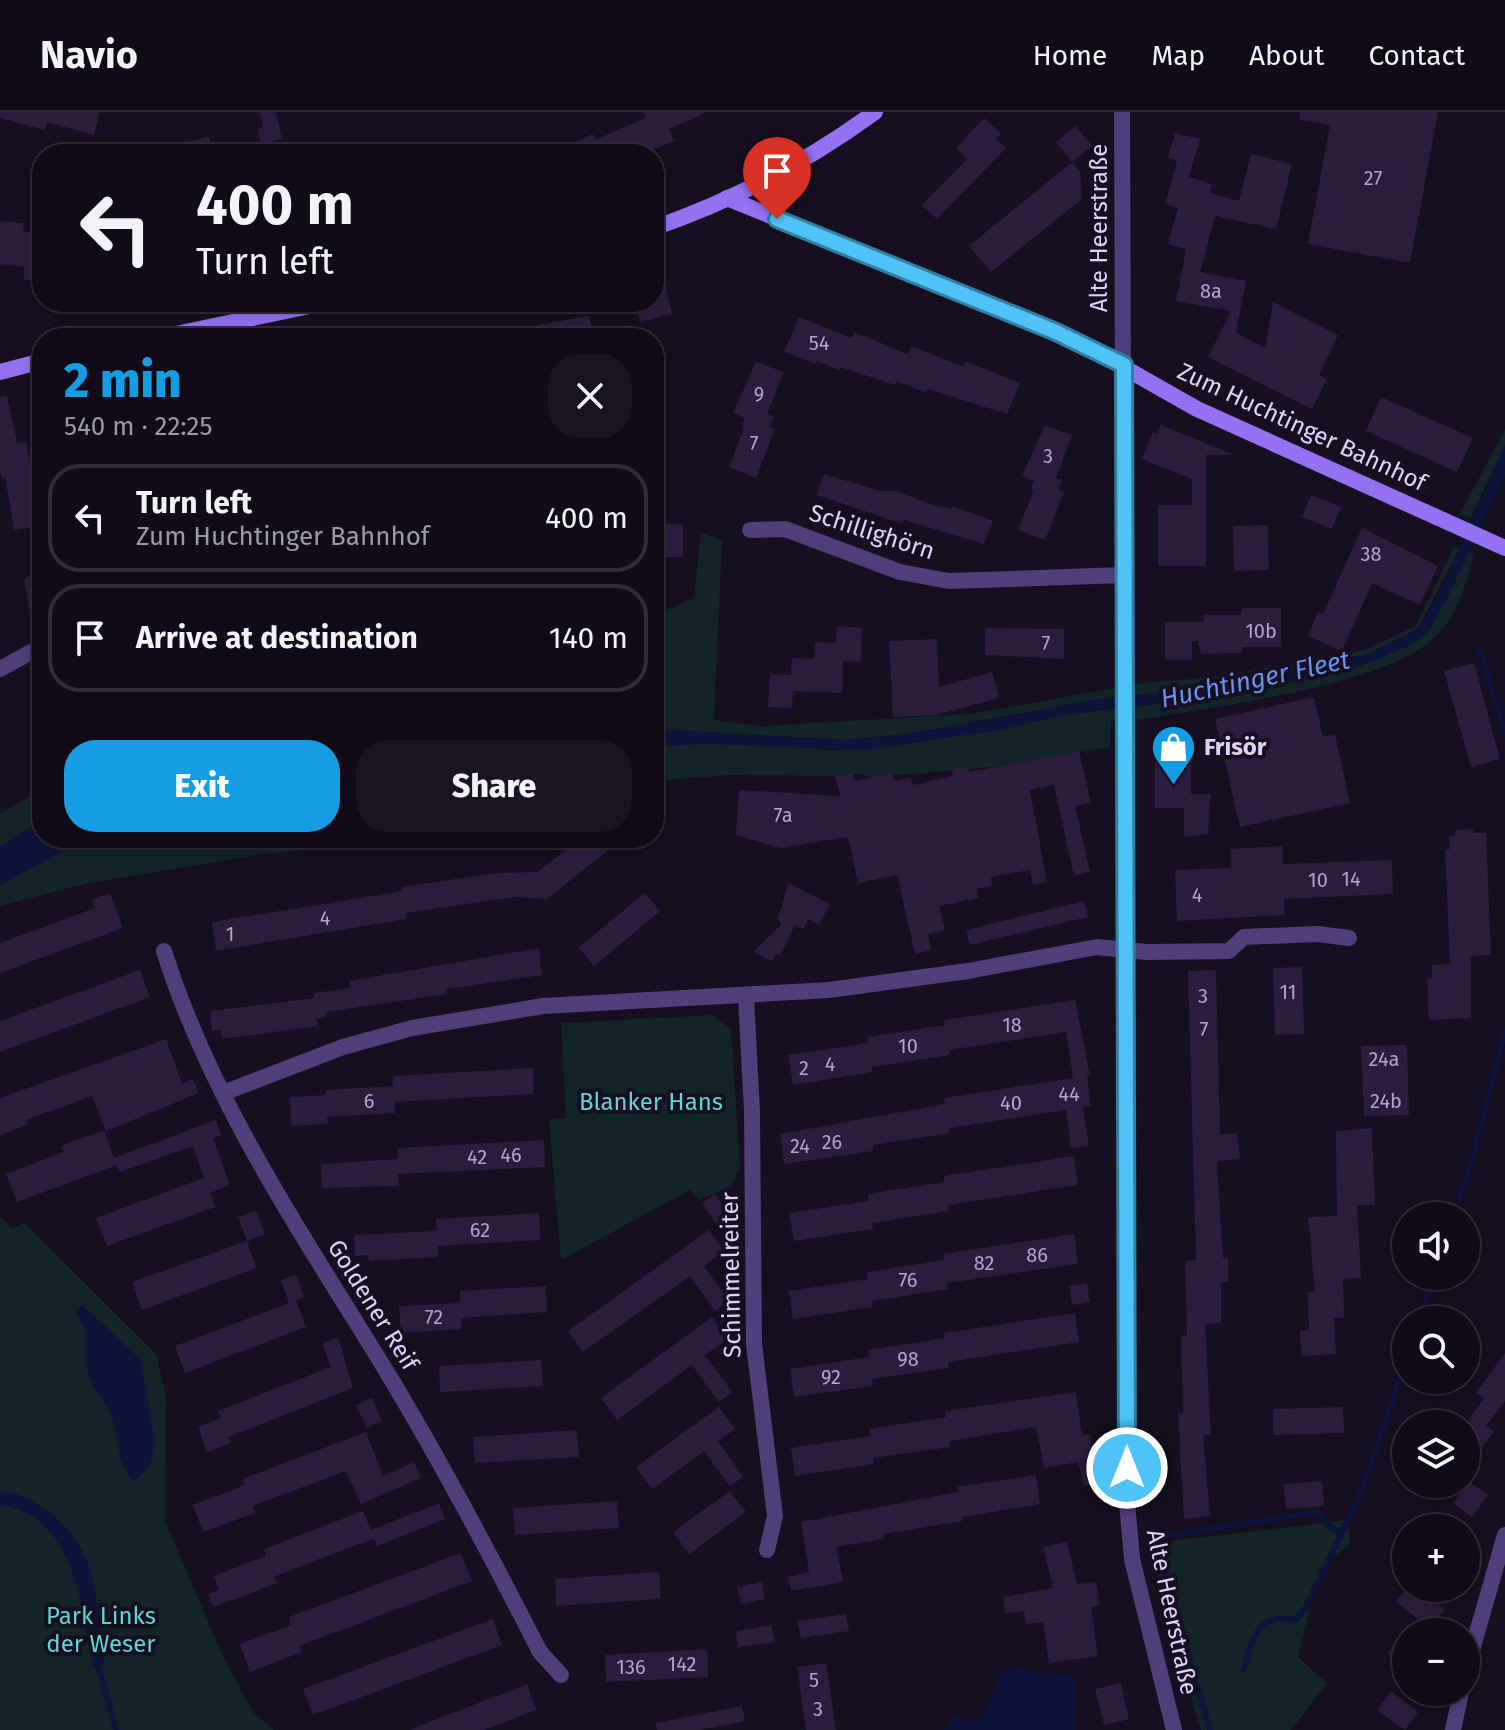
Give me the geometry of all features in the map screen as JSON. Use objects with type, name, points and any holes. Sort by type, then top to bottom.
[{"type":"street","points":[[664,224],[727,198],[792,164],[875,112]]},
{"type":"street","name":"Alte Heerstraße","points":[[1122,112],[1127,1502],[1132,1559],[1174,1730]]},
{"type":"street","name":"Zum Huchtinger Bahnhof","points":[[727,198],[1029,321],[1124,365],[1197,409],[1505,548]]},
{"type":"street","points":[[205,328],[281,312]]},
{"type":"street","points":[[0,372],[32,364]]},
{"type":"street","name":"Schillighörn","points":[[750,530],[785,529],[900,572],[949,581],[1124,575]]},
{"type":"street","points":[[0,669],[32,651]]},
{"type":"street","points":[[223,1093],[343,1047],[412,1028],[543,1006],[746,997],[898,983],[1097,947],[1229,951],[1244,937],[1318,934],[1349,938]]},
{"type":"street","name":"Goldener Reif","points":[[164,951],[180,999],[266,1178],[439,1460],[540,1652],[561,1675]]},
{"type":"street","name":"Schimmelreiter","points":[[746,997],[752,1111],[754,1344],[775,1516],[767,1550]]},
{"type":"street","points":[[1480,1622],[1505,1535]]},
{"type":"street","points":[[1453,1730],[1458,1706]]},
{"type":"green space","points":[[1505,429],[1505,445],[1471,518],[1460,514]]},
{"type":"green space","points":[[701,533],[722,540],[714,720],[760,726],[970,714],[1148,682],[1208,678],[1365,650],[1416,626],[1454,546],[1460,548],[1418,629],[1368,654],[1212,687],[1101,699],[906,734],[845,740],[714,733],[831,751],[998,730],[1063,715],[1215,697],[1356,668],[1428,632],[1469,552],[1474,554],[1457,605],[1440,632],[1418,650],[1385,666],[1346,679],[1258,700],[1145,719],[1111,721],[1110,747],[993,767],[875,777],[853,773],[835,776],[730,775],[664,780],[664,611],[694,598]]},
{"type":"green space","points":[[32,795],[32,848],[321,848],[89,883],[0,906],[0,814]]},
{"type":"green space","name":"Blanker Hans","points":[[713,1015],[731,1029],[740,1167],[732,1186],[700,1200],[690,1190],[561,1260],[549,1120],[566,1118],[561,1023]]},
{"type":"green space","name":"Park Links der Weser","points":[[0,1216],[12,1229],[24,1223],[156,1354],[166,1395],[165,1521],[225,1661],[254,1713],[274,1730],[0,1730]]},
{"type":"green space","points":[[1348,1520],[1350,1543],[1319,1569],[1298,1657],[1327,1683],[1291,1730],[1201,1730],[1168,1623],[1152,1543]]},
{"type":"water","name":"Huchtinger Fleet","points":[[1505,445],[1505,476],[1447,599],[1428,632],[1409,646],[1356,668],[1215,697],[1063,715],[998,730],[865,750],[709,744],[664,746],[664,729],[845,740],[906,734],[1101,699],[1212,687],[1368,654],[1419,629],[1445,582]]},
{"type":"water","points":[[32,826],[32,848],[70,848],[0,885],[0,846]]},
{"type":"water","points":[[83,1305],[141,1360],[155,1443],[150,1466],[134,1482],[121,1459],[109,1412],[89,1377],[86,1335],[74,1310]]},
{"type":"water","points":[[0,1491],[29,1499],[42,1507],[67,1529],[84,1555],[97,1603],[104,1662],[99,1671],[93,1667],[78,1592],[60,1545],[45,1527],[25,1513],[0,1505]]},
{"type":"water","points":[[1021,1667],[1034,1672],[1076,1675],[1075,1730],[944,1730],[954,1715],[966,1721],[980,1720],[1002,1673]]},
{"type":"building","points":[[0,112],[100,112],[94,135],[47,122],[45,130],[0,118]]},
{"type":"building","points":[[260,112],[276,112],[282,139],[261,144],[257,129],[263,127]]},
{"type":"building","points":[[643,112],[707,112],[669,129],[674,141],[664,145],[570,144],[593,134],[595,140],[646,118]]},
{"type":"building","points":[[1300,112],[1438,112],[1410,263],[1308,244],[1330,125],[1299,120]]},
{"type":"building","points":[[984,118],[1001,134],[996,139],[1006,148],[937,219],[922,205],[967,159],[956,148]]},
{"type":"building","points":[[1076,126],[1092,146],[1072,162],[1056,142]]},
{"type":"building","points":[[1175,133],[1200,139],[1189,177],[1212,184],[1210,193],[1239,201],[1251,154],[1292,164],[1276,229],[1215,216],[1200,272],[1246,281],[1236,333],[1265,348],[1273,302],[1338,335],[1319,375],[1327,379],[1312,409],[1208,357],[1231,311],[1176,301],[1186,249],[1168,244],[1178,208],[1165,204],[1177,161],[1168,158]]},
{"type":"building","points":[[209,137],[211,144],[177,144]]},
{"type":"building","points":[[1072,162],[1080,172],[1082,199],[991,272],[969,246]]},
{"type":"building","points":[[0,221],[24,223],[23,232],[32,232],[32,280],[24,280],[24,267],[0,264]]},
{"type":"building","points":[[664,278],[672,314],[640,322],[638,312],[664,312]]},
{"type":"building","points":[[589,316],[592,328],[539,328],[538,325]]},
{"type":"building","points":[[799,317],[852,338],[854,332],[908,354],[911,346],[964,367],[966,361],[1020,383],[1007,414],[928,389],[926,393],[897,381],[895,385],[840,367],[839,370],[817,361],[815,364],[784,352]]},
{"type":"building","points":[[756,362],[784,372],[767,414],[774,417],[770,428],[775,429],[756,478],[729,467],[745,418],[733,413]]},
{"type":"building","points":[[7,396],[17,443],[26,441],[32,471],[32,527],[14,530],[5,477],[2,477],[0,469],[0,397]]},
{"type":"building","points":[[1381,397],[1473,438],[1457,472],[1366,431]]},
{"type":"building","points":[[1045,425],[1072,435],[1056,478],[1062,480],[1058,490],[1064,492],[1045,540],[1018,530],[1034,490],[1031,489],[1034,481],[1022,476]]},
{"type":"building","points":[[1161,425],[1234,455],[1206,455],[1206,566],[1158,566],[1158,505],[1192,505],[1192,479],[1142,459],[1153,432],[1157,434]]},
{"type":"building","points":[[824,474],[880,491],[896,491],[936,506],[952,509],[953,506],[993,521],[984,544],[904,520],[903,524],[817,495]]},
{"type":"building","points":[[1311,495],[1341,507],[1332,529],[1302,517]]},
{"type":"building","points":[[664,524],[683,524],[683,557],[664,557]]},
{"type":"building","points":[[1268,525],[1269,570],[1234,571],[1233,526]]},
{"type":"building","points":[[1362,528],[1438,566],[1420,605],[1372,583],[1342,651],[1308,636],[1318,612],[1323,614]]},
{"type":"building","points":[[32,574],[32,626],[24,579]]},
{"type":"building","points":[[1242,608],[1281,608],[1281,647],[1242,647],[1242,653],[1201,654],[1198,641],[1192,641],[1192,660],[1165,660],[1165,622],[1204,622],[1204,615],[1241,615]]},
{"type":"building","points":[[837,626],[862,628],[861,662],[843,661],[842,693],[793,691],[792,708],[768,707],[770,674],[791,675],[792,658],[814,659],[815,642],[836,643]]},
{"type":"building","points":[[985,628],[1064,629],[1064,659],[985,655]]},
{"type":"building","points":[[937,639],[939,687],[992,672],[999,698],[936,715],[893,717],[889,641]]},
{"type":"building","points":[[1474,663],[1500,759],[1471,767],[1444,671]]},
{"type":"building","points":[[1314,697],[1323,737],[1335,734],[1350,803],[1240,827],[1215,719]]},
{"type":"building","points":[[1155,747],[1191,747],[1191,794],[1211,794],[1208,834],[1184,837],[1184,808],[1155,808]]},
{"type":"building","points":[[1079,751],[1091,803],[1075,806],[1090,872],[1074,876],[1054,785],[1030,790],[1047,882],[1033,885],[1030,870],[991,877],[992,886],[977,889],[978,898],[939,906],[945,930],[928,934],[931,950],[915,954],[897,875],[858,883],[848,837],[781,848],[736,835],[739,790],[840,796],[835,776],[853,773],[855,781],[892,773],[894,781],[911,777],[913,785],[953,776],[952,769],[968,766],[969,772]]},
{"type":"building","points":[[1473,829],[1473,833],[1486,833],[1491,955],[1471,956],[1471,1018],[1429,1020],[1427,979],[1432,978],[1432,965],[1450,964],[1445,849],[1450,849],[1449,836],[1455,836],[1455,830]]},
{"type":"building","points":[[1282,846],[1283,864],[1392,860],[1393,894],[1284,899],[1285,915],[1177,921],[1175,870],[1231,868],[1230,849]]},
{"type":"building","points":[[568,848],[611,848],[547,899],[513,897],[405,913],[406,919],[216,951],[212,922],[402,891],[401,887],[497,873],[538,872]]},
{"type":"building","points":[[788,883],[830,904],[819,925],[808,919],[803,929],[795,925],[780,956],[776,953],[772,961],[753,952],[781,925],[778,919]]},
{"type":"building","points":[[110,893],[123,928],[0,973],[0,943],[95,908],[92,899]]},
{"type":"building","points":[[645,893],[660,911],[594,966],[579,947]]},
{"type":"building","points":[[1084,901],[1088,917],[970,945],[966,930]]},
{"type":"building","points":[[539,948],[542,975],[446,989],[447,994],[326,1012],[327,1017],[317,1019],[318,1026],[222,1039],[221,1030],[212,1031],[210,1011],[314,998],[314,993],[350,988],[349,981]]},
{"type":"building","points":[[1302,967],[1304,1034],[1275,1035],[1273,968]]},
{"type":"building","points":[[140,970],[150,997],[0,1052],[0,1021]]},
{"type":"building","points":[[1216,970],[1220,1135],[1237,1133],[1240,1159],[1217,1161],[1223,1258],[1228,1258],[1229,1282],[1221,1282],[1221,1323],[1205,1324],[1211,1435],[1203,1435],[1210,1516],[1184,1519],[1178,1413],[1183,1413],[1181,1336],[1187,1336],[1185,1261],[1196,1260],[1188,971]]},
{"type":"building","points":[[1075,1000],[1090,1075],[1087,1076],[1091,1106],[1083,1107],[1089,1146],[1071,1148],[1066,1110],[949,1128],[950,1133],[873,1145],[873,1151],[784,1164],[780,1134],[945,1104],[944,1098],[1073,1078],[1066,1032],[949,1050],[950,1055],[872,1067],[872,1072],[793,1085],[788,1055],[868,1043],[867,1037],[945,1025],[944,1020]]},
{"type":"building","points":[[166,1039],[182,1084],[193,1079],[199,1093],[106,1131],[92,1096],[26,1120],[28,1125],[0,1135],[0,1098]]},
{"type":"building","points":[[1407,1045],[1409,1115],[1364,1116],[1361,1046]]},
{"type":"building","points":[[533,1068],[534,1094],[394,1102],[395,1113],[327,1117],[328,1124],[291,1126],[290,1097],[326,1095],[326,1090],[393,1086],[393,1076]]},
{"type":"building","points":[[216,1120],[221,1135],[213,1138],[230,1185],[210,1193],[215,1207],[107,1246],[96,1218],[204,1178],[193,1146],[120,1172],[117,1165],[17,1202],[6,1174],[64,1152],[61,1146],[104,1130],[114,1158]]},
{"type":"building","points":[[1372,1128],[1375,1205],[1357,1205],[1361,1278],[1343,1279],[1344,1318],[1334,1318],[1336,1354],[1302,1356],[1300,1331],[1309,1330],[1308,1292],[1315,1292],[1308,1217],[1337,1216],[1336,1131]]},
{"type":"building","points":[[544,1140],[545,1167],[398,1174],[399,1186],[322,1188],[321,1164],[398,1159],[397,1148]]},
{"type":"building","points":[[1074,1156],[1078,1185],[948,1205],[949,1211],[872,1223],[873,1229],[794,1241],[789,1213],[869,1201],[868,1194],[944,1182],[944,1176]]},
{"type":"building","points":[[715,1194],[730,1215],[716,1224],[702,1203]]},
{"type":"building","points":[[256,1211],[265,1234],[247,1241],[238,1217]]},
{"type":"building","points":[[539,1213],[540,1240],[438,1246],[438,1257],[369,1261],[368,1255],[355,1256],[354,1235],[437,1231],[436,1219]]},
{"type":"building","points":[[709,1230],[724,1251],[704,1266],[729,1301],[715,1311],[690,1276],[583,1352],[568,1331]]},
{"type":"building","points":[[1074,1234],[1078,1264],[947,1283],[948,1289],[872,1301],[873,1307],[793,1319],[789,1291],[868,1279],[867,1272],[944,1260],[943,1254]]},
{"type":"building","points":[[247,1241],[256,1268],[142,1310],[132,1282]]},
{"type":"building","points":[[296,1275],[304,1297],[296,1300],[306,1327],[185,1373],[175,1346],[289,1303],[281,1280]]},
{"type":"building","points":[[1087,1283],[1090,1302],[1072,1305],[1069,1286]]},
{"type":"building","points":[[546,1286],[547,1312],[461,1318],[462,1329],[401,1333],[399,1306],[460,1303],[460,1291]]},
{"type":"building","points":[[1075,1313],[1079,1342],[948,1362],[949,1368],[872,1379],[873,1386],[794,1397],[790,1369],[869,1357],[868,1350],[945,1338],[944,1333]]},
{"type":"building","points":[[712,1317],[728,1339],[705,1355],[732,1392],[719,1402],[692,1365],[617,1420],[601,1398]]},
{"type":"building","points":[[338,1337],[353,1388],[228,1437],[231,1443],[207,1452],[198,1427],[221,1418],[218,1411],[331,1367],[322,1343]]},
{"type":"building","points":[[1505,1353],[1505,1401],[1486,1426],[1494,1431],[1480,1452],[1480,1410],[1476,1410],[1484,1398],[1478,1394]]},
{"type":"building","points":[[541,1360],[543,1386],[440,1392],[439,1366]]},
{"type":"building","points":[[1076,1392],[1082,1436],[1090,1434],[1100,1483],[1084,1486],[1078,1462],[1044,1468],[1036,1427],[949,1441],[950,1447],[873,1458],[874,1464],[795,1476],[791,1448],[870,1436],[869,1429],[946,1417],[945,1411]]},
{"type":"building","points":[[372,1398],[382,1421],[367,1428],[356,1405]]},
{"type":"building","points":[[719,1407],[735,1429],[718,1441],[743,1477],[730,1486],[704,1451],[652,1489],[636,1467]]},
{"type":"building","points":[[1343,1407],[1344,1433],[1273,1435],[1273,1409]]},
{"type":"building","points":[[577,1430],[579,1457],[475,1463],[473,1437]]},
{"type":"building","points":[[366,1432],[383,1476],[414,1462],[421,1478],[361,1504],[346,1471],[252,1506],[255,1513],[203,1532],[193,1505],[245,1485],[242,1479]]},
{"type":"building","points":[[1036,1475],[1040,1504],[962,1517],[962,1521],[883,1534],[884,1539],[836,1547],[843,1582],[791,1591],[788,1577],[809,1572],[801,1522],[958,1492],[957,1487]]},
{"type":"building","points":[[1322,1481],[1324,1506],[1286,1509],[1284,1484]]},
{"type":"building","points":[[1480,1489],[1488,1495],[1474,1514],[1468,1514],[1453,1503],[1457,1498],[1480,1498]]},
{"type":"building","points":[[730,1491],[746,1512],[689,1554],[673,1532]]},
{"type":"building","points":[[617,1501],[619,1528],[515,1535],[513,1508]]},
{"type":"building","points":[[439,1503],[445,1519],[377,1546],[374,1539],[324,1557],[274,1577],[277,1583],[214,1607],[208,1594],[219,1590],[214,1576],[266,1556],[264,1549],[363,1511],[372,1533],[371,1530]]},
{"type":"building","points":[[1067,1542],[1077,1584],[1096,1582],[1100,1606],[1091,1607],[1098,1656],[1049,1663],[1043,1622],[1026,1624],[1024,1611],[1005,1614],[1003,1597],[1053,1588],[1043,1547]]},
{"type":"building","points":[[461,1553],[472,1581],[299,1646],[302,1652],[250,1672],[240,1644],[291,1625],[289,1617]]},
{"type":"building","points":[[659,1572],[661,1599],[556,1606],[555,1579]]},
{"type":"building","points":[[762,1582],[765,1599],[741,1604],[737,1587]]},
{"type":"building","points":[[1397,1602],[1436,1602],[1445,1610],[1438,1618],[1416,1618]]},
{"type":"building","points":[[846,1614],[849,1631],[801,1638],[797,1621]]},
{"type":"building","points":[[493,1619],[502,1645],[313,1715],[303,1689]]},
{"type":"building","points":[[771,1625],[775,1642],[738,1647],[736,1631]]},
{"type":"building","points":[[707,1649],[708,1677],[606,1682],[605,1655]]},
{"type":"building","points":[[826,1663],[836,1730],[806,1730],[797,1667]]},
{"type":"building","points":[[1121,1683],[1129,1719],[1104,1725],[1095,1689]]},
{"type":"building","points":[[527,1684],[536,1710],[484,1730],[409,1730]]},
{"type":"building","points":[[1391,1691],[1392,1706],[1410,1706],[1418,1712],[1405,1730],[1377,1710]]},
{"type":"building","points":[[742,1706],[745,1721],[699,1730],[657,1730],[656,1723]]},
{"type":"waterway","points":[[1479,647],[1505,733]]},
{"type":"waterway","points":[[1458,1202],[1505,1030]]},
{"type":"waterway","points":[[1424,1306],[1430,1290]]},
{"type":"waterway","points":[[1244,1670],[1258,1630],[1273,1620],[1296,1620],[1306,1607],[1359,1497],[1395,1394]]},
{"type":"waterway","points":[[1210,1730],[1162,1563],[1159,1537],[1316,1512],[1330,1527],[1342,1532]]},
{"type":"waterway","points":[[98,1665],[116,1730]]},
{"type":"place","name":"Frisör","points":[[1173,786]]},
{"type":"route","points":[[777,219],[1054,331],[1124,365],[1127,1468]]}]
